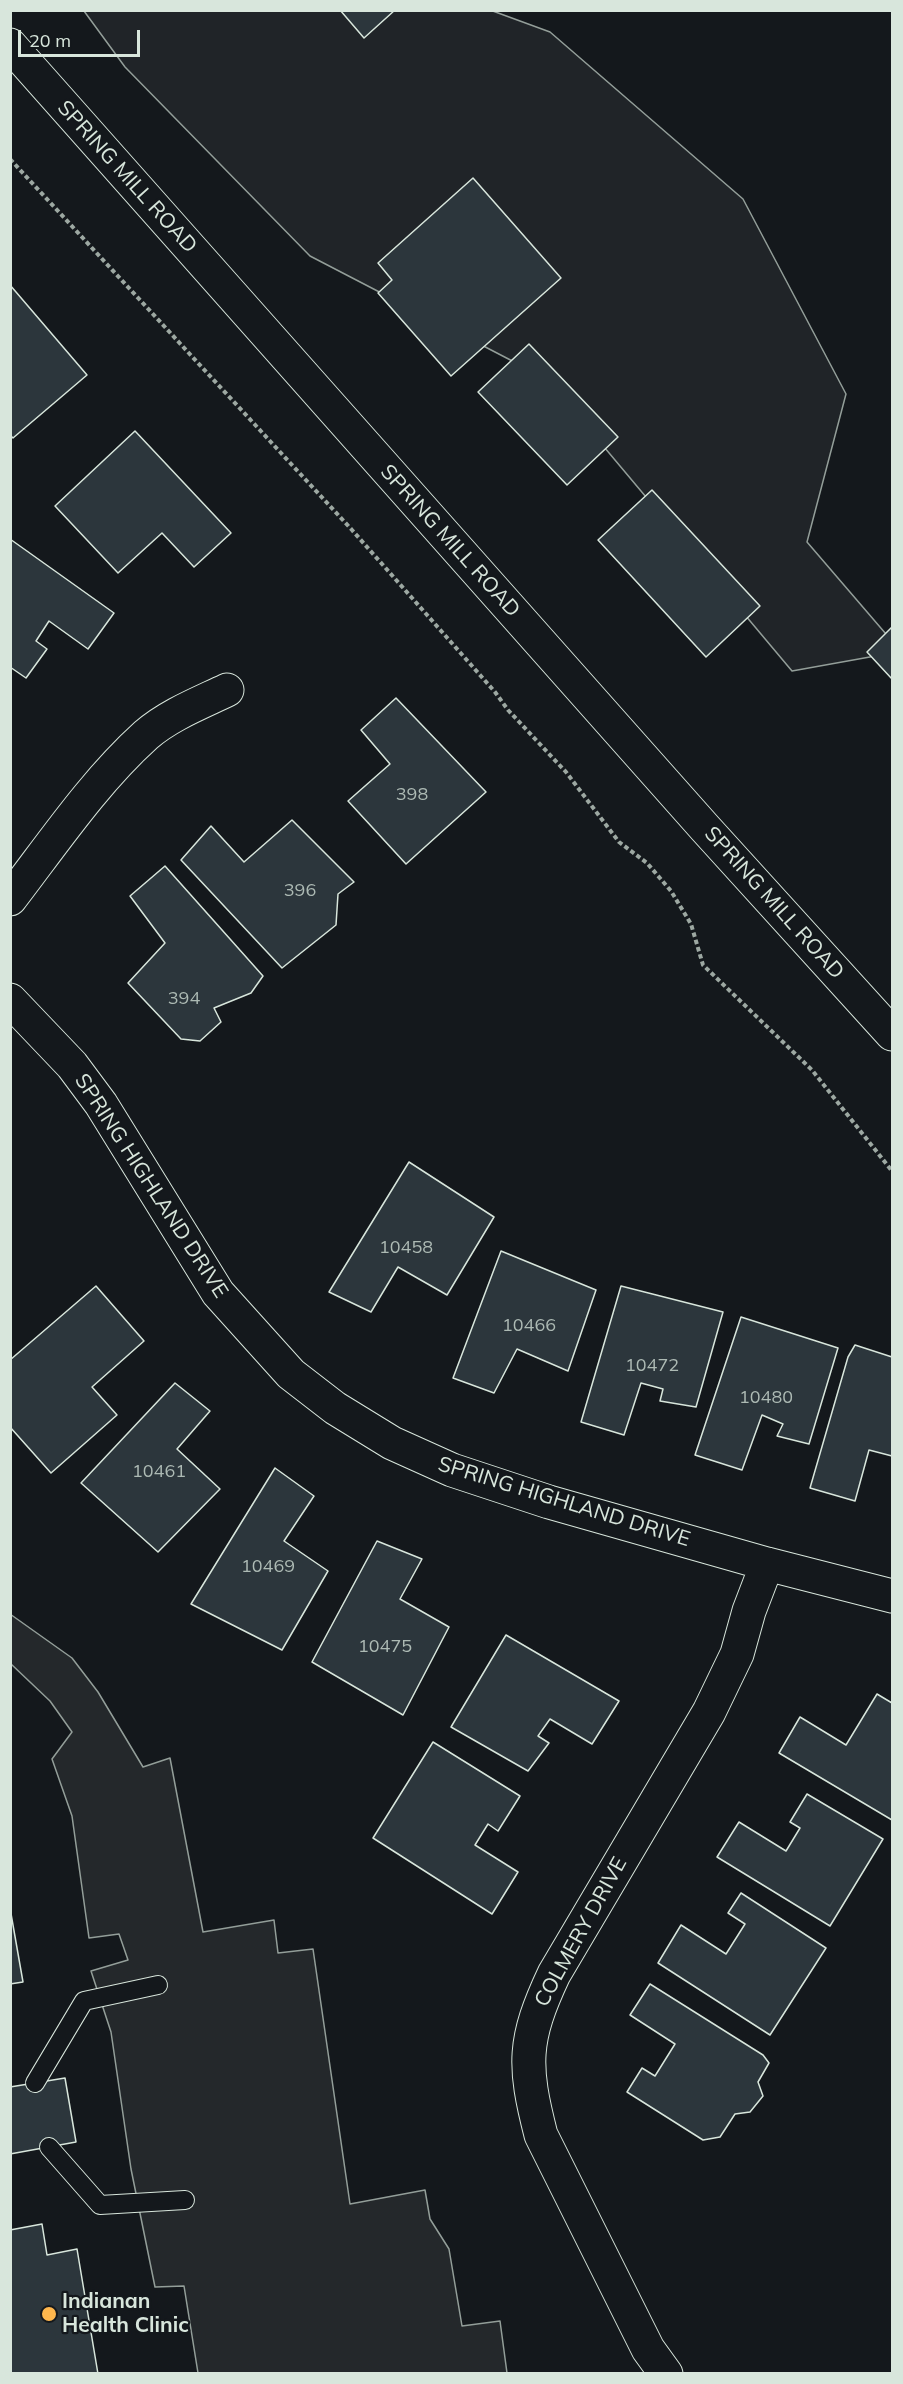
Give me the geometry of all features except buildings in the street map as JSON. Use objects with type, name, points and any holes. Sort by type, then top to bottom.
[{"type":"street","name":"SPRING MILL ROAD","points":[[10,45],[697,819],[892,1034]]},
{"type":"street","points":[[10,899],[101,781],[147,734],[177,714],[227,690]]},
{"type":"street","name":"SPRING HIGHLAND DRIVE","points":[[10,1000],[72,1065],[101,1104],[218,1293],[291,1374],[335,1408],[393,1443],[452,1470],[549,1502],[892,1596]]},
{"type":"street","name":"COLMERY DRIVE","points":[[666,2373],[648,2349],[541,2135],[532,2101],[527,2059],[535,2014],[554,1974],[709,1712],[737,1654],[749,1611],[767,1563]]},
{"type":"lane","points":[[35,2083],[84,2001],[158,1985]]},
{"type":"lane","points":[[49,2147],[100,2205],[185,2200]]},
{"type":"path","points":[[10,159],[352,530],[495,692],[507,710],[566,772],[619,842],[660,876],[691,924],[703,965],[812,1070],[892,1172]]},
{"type":"shaded area","points":[[490,10],[550,32],[743,199],[846,394],[807,542],[892,641],[892,653],[792,671],[547,379],[310,256],[125,67],[84,11]]},
{"type":"shaded area","points":[[10,1614],[72,1658],[98,1692],[143,1767],[170,1758],[203,1932],[274,1920],[278,1953],[313,1949],[350,2204],[425,2190],[430,2219],[449,2249],[462,2326],[500,2321],[507,2373],[198,2373],[184,2286],[155,2287],[131,2169],[111,2032],[91,1971],[128,1960],[119,1934],[89,1938],[72,1816],[52,1759],[72,1732],[50,1701],[11,1664]]},
{"type":"place","name":"Indianan Health Clinic","points":[[49,2314]]}]
